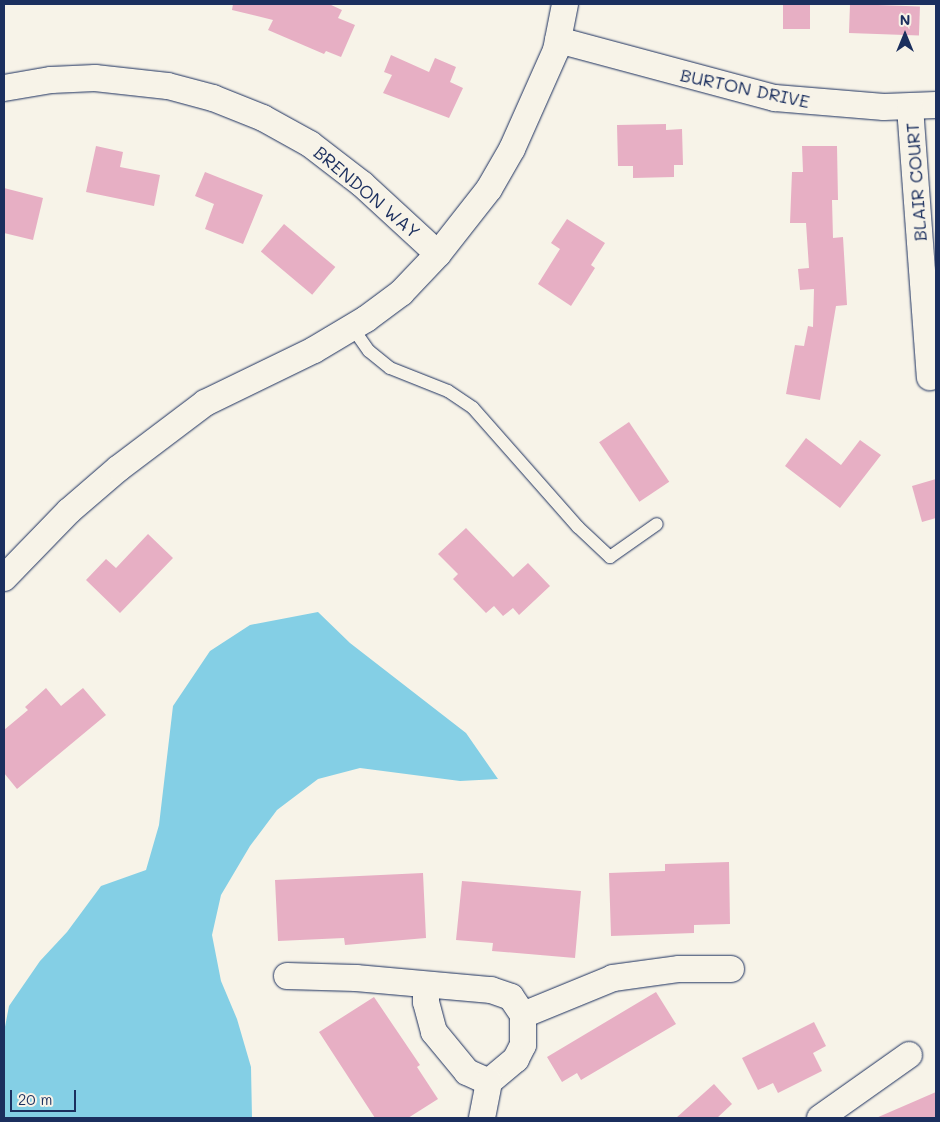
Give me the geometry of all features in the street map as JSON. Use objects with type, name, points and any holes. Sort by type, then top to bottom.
[{"type":"street","points":[[4,578],[69,511],[174,425],[213,399],[289,364],[352,327],[400,293],[438,254],[489,189],[500,169],[558,40],[565,4]]},
{"type":"street","name":"BURTON DRIVE","points":[[558,40],[775,98],[823,104],[910,107],[936,105]]},
{"type":"street","name":"BRENDON WAY","points":[[4,88],[52,80],[94,78],[168,86],[213,98],[263,118],[310,144],[362,184],[438,254]]},
{"type":"street","name":"BLAIR COURT","points":[[910,107],[930,376]]},
{"type":"street","points":[[523,1015],[613,978],[679,969],[731,969]]},
{"type":"street","points":[[288,976],[356,978],[491,990],[511,997],[523,1015],[523,1045],[516,1059],[489,1082],[482,1118]]},
{"type":"street","points":[[426,985],[426,1002],[434,1032],[442,1046],[467,1072],[489,1082]]},
{"type":"street","points":[[820,1118],[909,1054]]},
{"type":"lane","points":[[352,327],[369,351],[390,368],[448,391],[473,408],[578,526],[610,557],[657,524]]},
{"type":"water","points":[[318,612],[350,643],[466,733],[498,779],[460,781],[360,768],[318,779],[277,810],[250,846],[221,895],[212,935],[221,981],[237,1019],[251,1067],[252,1118],[4,1118],[4,1032],[9,1006],[40,961],[67,932],[101,886],[146,870],[159,825],[173,706],[210,651],[250,625]]},
{"type":"building","points":[[233,4],[329,4],[342,10],[338,18],[355,25],[341,57],[326,51],[324,54],[268,30],[273,20],[232,10]]},
{"type":"building","points":[[783,4],[810,4],[810,29],[783,29]]},
{"type":"building","points":[[850,4],[920,6],[919,35],[849,33]]},
{"type":"building","points":[[391,55],[429,72],[435,58],[456,67],[450,82],[463,88],[449,118],[383,93],[392,75],[384,72]]},
{"type":"building","points":[[666,124],[666,130],[682,129],[683,165],[674,165],[674,177],[633,178],[633,166],[618,166],[617,125]]},
{"type":"building","points":[[96,146],[123,152],[120,167],[160,175],[154,206],[86,192]]},
{"type":"building","points":[[802,146],[837,146],[838,200],[832,200],[833,238],[843,237],[847,305],[836,306],[820,400],[786,394],[795,345],[804,346],[808,326],[813,327],[814,289],[800,290],[798,269],[809,268],[806,223],[790,223],[792,172],[803,172]]},
{"type":"building","points":[[205,172],[263,195],[243,244],[205,229],[214,204],[195,196]]},
{"type":"building","points":[[4,188],[43,198],[33,240],[4,233]]},
{"type":"building","points":[[567,219],[605,243],[591,265],[595,268],[571,306],[538,284],[560,249],[551,243]]},
{"type":"building","points":[[284,224],[335,267],[312,295],[261,252]]},
{"type":"building","points":[[629,422],[669,482],[639,502],[599,442]]},
{"type":"building","points":[[806,438],[841,465],[860,440],[881,455],[840,508],[785,466]]},
{"type":"building","points":[[936,479],[936,518],[922,522],[912,486]]},
{"type":"building","points":[[466,528],[513,577],[528,563],[550,586],[519,615],[513,608],[503,616],[494,606],[486,613],[453,579],[458,574],[438,554]]},
{"type":"building","points":[[148,534],[173,558],[120,613],[86,580],[106,559],[116,568]]},
{"type":"building","points":[[46,688],[61,706],[83,688],[106,715],[17,789],[4,773],[4,730],[28,710],[25,707]]},
{"type":"building","points":[[729,862],[730,924],[694,925],[694,933],[611,936],[609,873],[665,871],[665,864]]},
{"type":"building","points":[[423,873],[426,938],[345,945],[344,938],[278,941],[275,880]]},
{"type":"building","points":[[462,881],[581,891],[575,958],[492,951],[493,943],[456,940]]},
{"type":"building","points":[[656,992],[676,1024],[581,1080],[577,1073],[562,1082],[547,1057]]},
{"type":"building","points":[[374,997],[420,1065],[417,1067],[438,1099],[408,1118],[375,1118],[319,1032]]},
{"type":"building","points":[[814,1022],[826,1046],[813,1053],[822,1071],[778,1093],[773,1083],[758,1090],[742,1058]]},
{"type":"building","points":[[714,1084],[732,1104],[717,1118],[676,1118]]},
{"type":"building","points":[[936,1092],[936,1118],[876,1118]]}]
